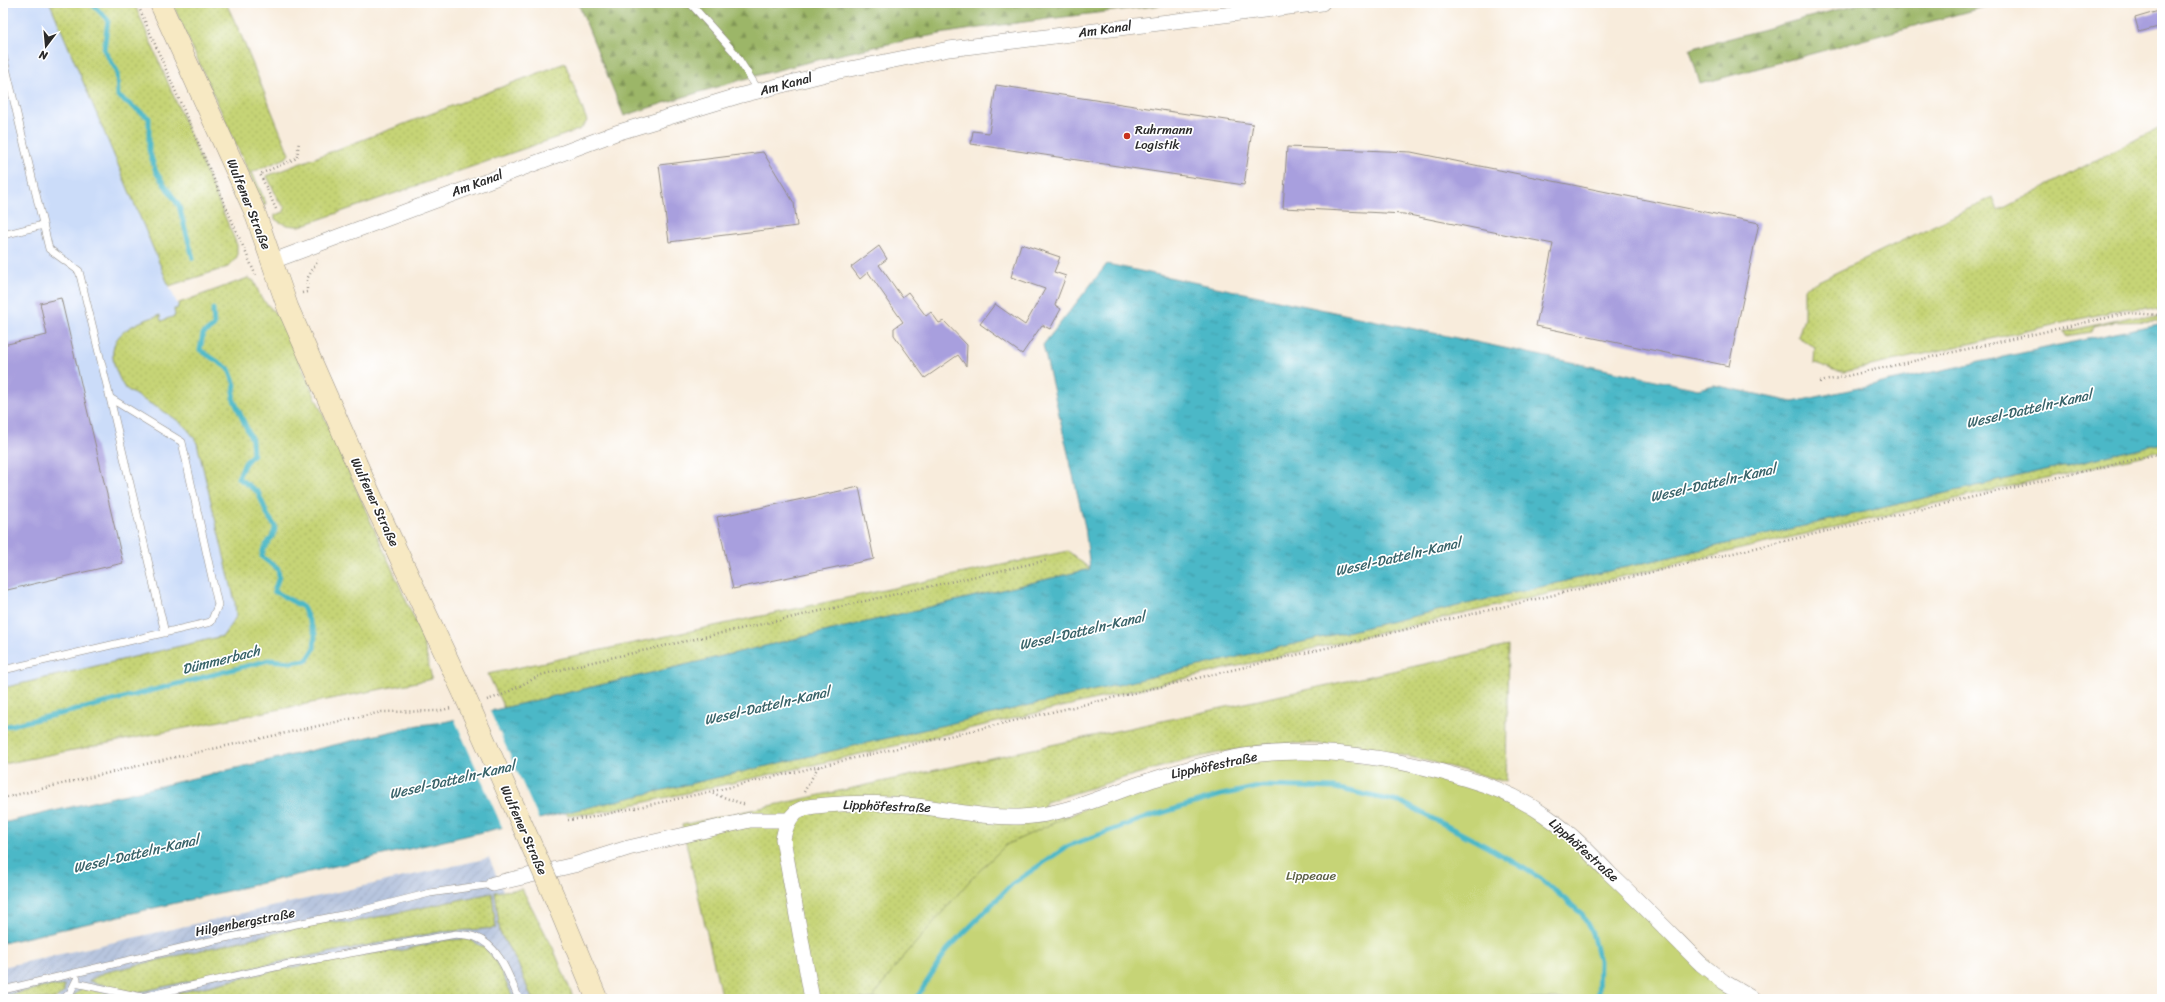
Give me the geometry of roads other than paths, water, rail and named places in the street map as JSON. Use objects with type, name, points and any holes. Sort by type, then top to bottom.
[{"type":"main road","name":"Wulfener Straße","points":[[160,3],[254,210],[273,261],[288,308],[352,454],[557,903],[597,999]]},
{"type":"street","name":"Am Kanal","points":[[273,261],[604,137],[759,91],[830,72],[949,49],[1322,3]]},
{"type":"street","name":"Lipphöfestraße","points":[[789,820],[798,810],[804,808],[839,804],[915,806],[1002,817],[1041,815],[1068,809],[1159,777],[1204,765],[1270,753],[1318,752],[1398,762],[1482,783],[1523,802],[1545,815],[1572,836],[1701,964],[1724,982],[1753,999]]},
{"type":"street","points":[[493,884],[574,865],[628,848],[750,820],[789,820],[782,838],[812,999]]},
{"type":"lane","points":[[690,3],[734,52],[759,91]]},
{"type":"lane","points":[[3,55],[42,225],[49,249],[79,271],[165,633]]},
{"type":"lane","points":[[3,235],[42,225]]},
{"type":"lane","points":[[3,670],[211,622],[218,605],[182,442],[110,398]]},
{"type":"lane","name":"Hilgenbergstraße","points":[[3,990],[210,941],[352,913],[430,893],[493,884]]},
{"type":"lane","points":[[75,983],[138,998],[284,965],[456,934],[474,936],[488,944],[502,960],[519,999]]},
{"type":"lane","points":[[63,999],[70,993],[81,972]]},
{"type":"water","name":"Wesel-Datteln-Kanal","points":[[1107,264],[1698,389],[1714,385],[1793,402],[2162,323],[2162,443],[3,943],[3,823],[419,725],[444,722],[1090,569],[1085,527],[1043,345]]},
{"type":"waterway","name":"Dümmerbach","points":[[91,3],[108,20],[104,50],[117,71],[118,96],[149,118],[149,150],[156,172],[179,206],[193,258]]},
{"type":"waterway","name":"Dümmerbach","points":[[3,727],[85,708],[269,660],[291,662],[307,660],[314,649],[315,634],[303,607],[274,591],[279,577],[278,569],[262,557],[262,553],[275,531],[275,526],[268,516],[258,492],[238,478],[245,463],[253,454],[252,440],[233,398],[235,385],[229,369],[200,350],[203,334],[214,326],[213,309]]},
{"type":"waterway","points":[[916,999],[947,950],[1012,884],[1068,846],[1145,818],[1221,795],[1263,786],[1335,788],[1403,803],[1493,850],[1540,878],[1582,914],[1592,933],[1599,961],[1598,999]]},
{"type":"place","name":"Ruhrmann Logistik","points":[[1127,136]]},
{"type":"park label","name":"Lippeaue","points":[[1311,875]]}]
